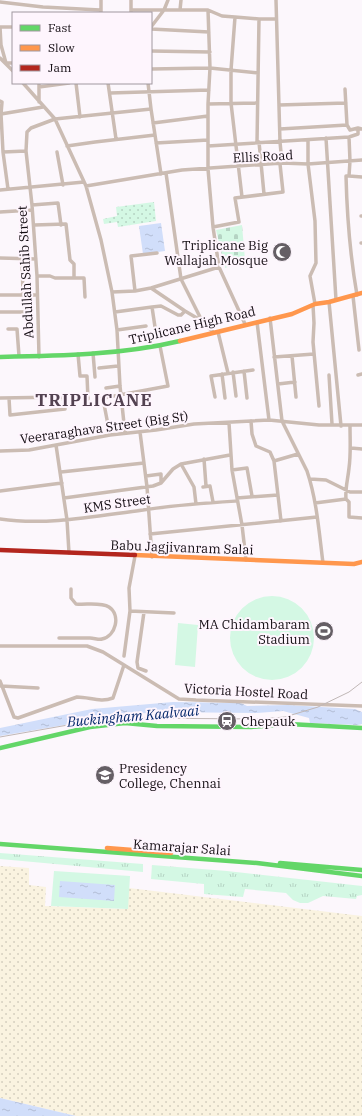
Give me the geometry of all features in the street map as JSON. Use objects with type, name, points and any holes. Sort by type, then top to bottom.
[{"type":"main road","name":"Triplicane High Road","points":[[0,357],[118,352],[160,346],[245,324],[292,314],[314,304],[357,295]]},
{"type":"main road","name":"Babu Jagjivanram Salai","points":[[0,550],[152,557],[354,564],[362,563]]},
{"type":"main road","points":[[0,748],[90,727],[125,723],[157,726],[223,727],[251,727],[289,724],[362,728]]},
{"type":"main road","name":"Kamarajar Salai","points":[[0,841],[362,870]]},
{"type":"main road","name":"Kamarajar Salai","points":[[0,844],[257,863],[362,876]]},
{"type":"street","points":[[0,2],[101,12],[101,0]]},
{"type":"street","points":[[131,0],[131,12],[208,10],[222,16],[259,19],[276,18]]},
{"type":"street","points":[[152,27],[164,10],[168,0]]},
{"type":"street","points":[[180,10],[181,0]]},
{"type":"street","points":[[213,227],[239,222],[235,198],[283,192],[276,0]]},
{"type":"street","points":[[43,7],[43,12]]},
{"type":"street","points":[[208,10],[210,52],[208,169],[213,227],[219,267],[245,324]]},
{"type":"street","points":[[235,17],[231,70],[231,103],[242,197]]},
{"type":"street","points":[[259,19],[257,103],[258,143],[264,194]]},
{"type":"street","points":[[6,63],[1,45],[0,27],[12,27]]},
{"type":"street","points":[[152,28],[209,32]]},
{"type":"street","points":[[152,51],[210,52]]},
{"type":"street","points":[[0,58],[12,70]]},
{"type":"street","points":[[6,63],[12,63]]},
{"type":"street","points":[[152,69],[210,68],[258,73]]},
{"type":"street","points":[[24,84],[55,119],[86,186],[101,240],[112,292],[117,330],[120,395],[125,433]]},
{"type":"street","points":[[39,102],[39,85],[54,84]]},
{"type":"street","points":[[76,84],[80,117]]},
{"type":"street","points":[[108,84],[116,139]]},
{"type":"street","points":[[148,84],[161,174]]},
{"type":"street","points":[[208,146],[348,137],[358,134],[360,128],[350,130],[347,125],[345,89]]},
{"type":"street","points":[[110,93],[209,90]]},
{"type":"street","points":[[0,101],[2,102],[1,119],[8,189]]},
{"type":"street","points":[[208,104],[257,103]]},
{"type":"street","points":[[279,105],[346,103]]},
{"type":"street","points":[[1,114],[43,107]]},
{"type":"street","points":[[55,119],[151,109]]},
{"type":"street","points":[[153,123],[208,116]]},
{"type":"street","name":"Abdullah Sahib Street","points":[[39,356],[34,225],[26,151],[28,132],[31,128],[55,119]]},
{"type":"street","points":[[280,129],[347,125]]},
{"type":"street","points":[[67,146],[155,135]]},
{"type":"street","points":[[348,137],[350,161],[349,176],[346,176],[347,217],[351,262],[357,295],[359,350]]},
{"type":"street","points":[[326,138],[336,300]]},
{"type":"street","points":[[156,143],[208,140]]},
{"type":"street","points":[[308,140],[308,164],[315,221],[316,263],[310,276],[314,304],[313,342],[319,406]]},
{"type":"street","points":[[4,152],[26,151]]},
{"type":"street","points":[[57,152],[63,185]]},
{"type":"street","name":"Ellis Road","points":[[86,186],[182,170],[362,160]]},
{"type":"street","points":[[166,173],[181,279],[202,321]]},
{"type":"street","points":[[349,176],[362,177]]},
{"type":"street","points":[[0,190],[84,182]]},
{"type":"street","points":[[32,205],[58,202],[61,225]]},
{"type":"street","points":[[0,212],[32,210]]},
{"type":"street","points":[[34,225],[66,224],[70,260],[74,264],[74,278]]},
{"type":"street","points":[[135,291],[131,256],[157,253]]},
{"type":"street","points":[[0,258],[36,258]]},
{"type":"street","points":[[22,258],[23,295]]},
{"type":"street","points":[[112,292],[135,291],[151,288],[219,267]]},
{"type":"street","points":[[37,276],[50,276],[55,278],[84,278],[85,297]]},
{"type":"street","points":[[151,288],[184,311],[202,321],[216,332],[231,372],[236,396]]},
{"type":"street","points":[[0,295],[37,295]]},
{"type":"street","points":[[329,302],[341,426]]},
{"type":"street","points":[[115,312],[161,306],[178,315],[181,315],[184,311]]},
{"type":"street","points":[[152,307],[155,327]]},
{"type":"street","points":[[0,312],[26,312]]},
{"type":"street","points":[[270,318],[282,421],[310,479],[315,503],[323,563]]},
{"type":"street","points":[[257,322],[269,420]]},
{"type":"street","points":[[117,330],[146,326]]},
{"type":"street","points":[[8,329],[17,329],[19,356]]},
{"type":"street","points":[[98,400],[168,386],[160,346]]},
{"type":"street","points":[[93,353],[95,377]]},
{"type":"street","points":[[78,354],[80,376],[87,376],[88,400]]},
{"type":"street","points":[[274,357],[314,354]]},
{"type":"street","points":[[292,356],[296,396]]},
{"type":"street","points":[[99,368],[118,366]]},
{"type":"street","points":[[215,397],[211,376],[253,370]]},
{"type":"street","points":[[244,371],[247,398]]},
{"type":"street","points":[[222,374],[225,398]]},
{"type":"street","points":[[329,375],[332,424]]},
{"type":"street","points":[[278,384],[295,382]]},
{"type":"street","points":[[106,388],[120,386]]},
{"type":"street","points":[[0,398],[63,397],[65,409],[10,415],[9,398]]},
{"type":"street","points":[[103,399],[110,435]]},
{"type":"street","name":"Veeraraghava Street (Big St)","points":[[0,451],[29,450],[110,435],[194,424],[269,420],[319,425],[362,425]]},
{"type":"street","points":[[251,421],[252,434],[256,446],[270,452],[274,461],[281,521]]},
{"type":"street","points":[[229,422],[230,455],[242,525],[246,560]]},
{"type":"street","points":[[350,426],[351,448],[345,490],[346,500],[349,502],[349,517],[362,518]]},
{"type":"street","points":[[140,432],[146,476],[152,557]]},
{"type":"street","points":[[56,445],[67,520],[69,553]]},
{"type":"street","points":[[351,448],[362,449]]},
{"type":"street","points":[[274,461],[298,454]]},
{"type":"street","points":[[64,498],[147,487],[161,483],[173,469],[181,464],[230,455]]},
{"type":"street","points":[[204,459],[204,486],[210,486],[213,502]]},
{"type":"street","points":[[61,472],[144,463]]},
{"type":"street","points":[[181,464],[194,487],[196,504]]},
{"type":"street","points":[[232,470],[247,468],[252,496]]},
{"type":"street","points":[[146,476],[161,474],[161,483]]},
{"type":"street","points":[[310,479],[326,480],[350,492],[362,492]]},
{"type":"street","points":[[0,491],[62,483]]},
{"type":"street","name":"KMS Street","points":[[0,518],[49,521],[67,520],[252,496],[278,495]]},
{"type":"street","points":[[315,503],[346,500]]},
{"type":"street","points":[[150,534],[317,517]]},
{"type":"street","points":[[124,656],[130,611],[129,588],[135,556]]},
{"type":"street","points":[[59,638],[103,639],[112,634],[115,630],[116,624],[114,614],[110,608],[102,604],[76,604],[71,598],[71,588]]},
{"type":"street","points":[[130,611],[174,613]]},
{"type":"street","points":[[144,612],[138,668],[146,671]]},
{"type":"street","name":"Victoria Hostel Road","points":[[0,646],[87,646],[103,652],[179,699],[362,706]]},
{"type":"street","points":[[0,681],[14,717],[18,718],[77,697],[104,701],[113,698],[124,665]]},
{"type":"street","points":[[1,686],[38,688]]},
{"type":"green space","points":[[154,202],[156,221],[118,227],[117,222],[104,224],[103,219],[117,216],[116,207]]},
{"type":"green space","points":[[242,225],[245,260],[225,268],[216,230]]},
{"type":"green space","points":[[272,596],[288,599],[302,608],[311,622],[314,638],[311,654],[302,668],[288,677],[272,680],[256,677],[242,668],[233,654],[230,638],[233,622],[242,608],[256,599]]},
{"type":"green space","points":[[178,623],[198,625],[195,667],[175,665]]},
{"type":"green space","points":[[0,853],[143,864],[143,872],[0,859]]},
{"type":"green space","points":[[152,865],[227,871],[362,886],[362,895],[357,896],[356,899],[323,896],[308,903],[300,903],[293,900],[286,893],[245,889],[243,897],[204,894],[204,884],[151,879]]},
{"type":"green space","points":[[54,871],[130,876],[128,909],[51,906]]},
{"type":"sand","points":[[0,866],[29,868],[29,885],[46,887],[45,906],[127,909],[129,888],[362,916],[362,1116],[76,1116],[0,1098]]},
{"type":"water","points":[[161,223],[165,251],[143,254],[139,226]]},
{"type":"water","points":[[173,702],[241,703],[247,706],[288,705],[355,709],[362,712],[362,724],[310,723],[309,718],[283,711],[257,713],[159,712],[123,715],[0,736],[0,728],[92,709]]},
{"type":"water","points":[[60,881],[115,885],[114,901],[59,897]]},
{"type":"water","points":[[0,1098],[76,1116],[0,1116]]},
{"type":"railway","points":[[0,737],[85,722],[121,718],[260,719],[285,717],[318,707],[349,692],[362,682]]},
{"type":"traffic: fast","points":[[0,357],[113,352],[158,346],[180,341]]},
{"type":"traffic: fast","points":[[0,748],[90,727],[125,723],[157,726],[251,727],[289,724],[362,728]]},
{"type":"traffic: fast","points":[[0,844],[257,863],[362,876]]},
{"type":"traffic: fast","points":[[280,863],[362,870]]},
{"type":"traffic: slow","points":[[180,341],[292,314],[315,304],[329,302],[362,293]]},
{"type":"traffic: slow","points":[[135,555],[354,564],[362,562]]},
{"type":"traffic: slow","points":[[107,848],[171,853]]},
{"type":"traffic: jam","points":[[0,550],[135,555]]},
{"type":"place","name":"Triplicane Big Wallajah Mosque","points":[[282,252]]},
{"type":"place","name":"MA Chidambaram Stadium","points":[[324,631]]},
{"type":"place","name":"Chepauk","points":[[227,721]]},
{"type":"place","name":"Presidency College, Chennai","points":[[105,775]]},
{"type":"district","name":"TRIPLICANE","points":[[94,400]]},
{"type":"water label","name":"Buckingham Kaalvaai","points":[[133,716]]}]
